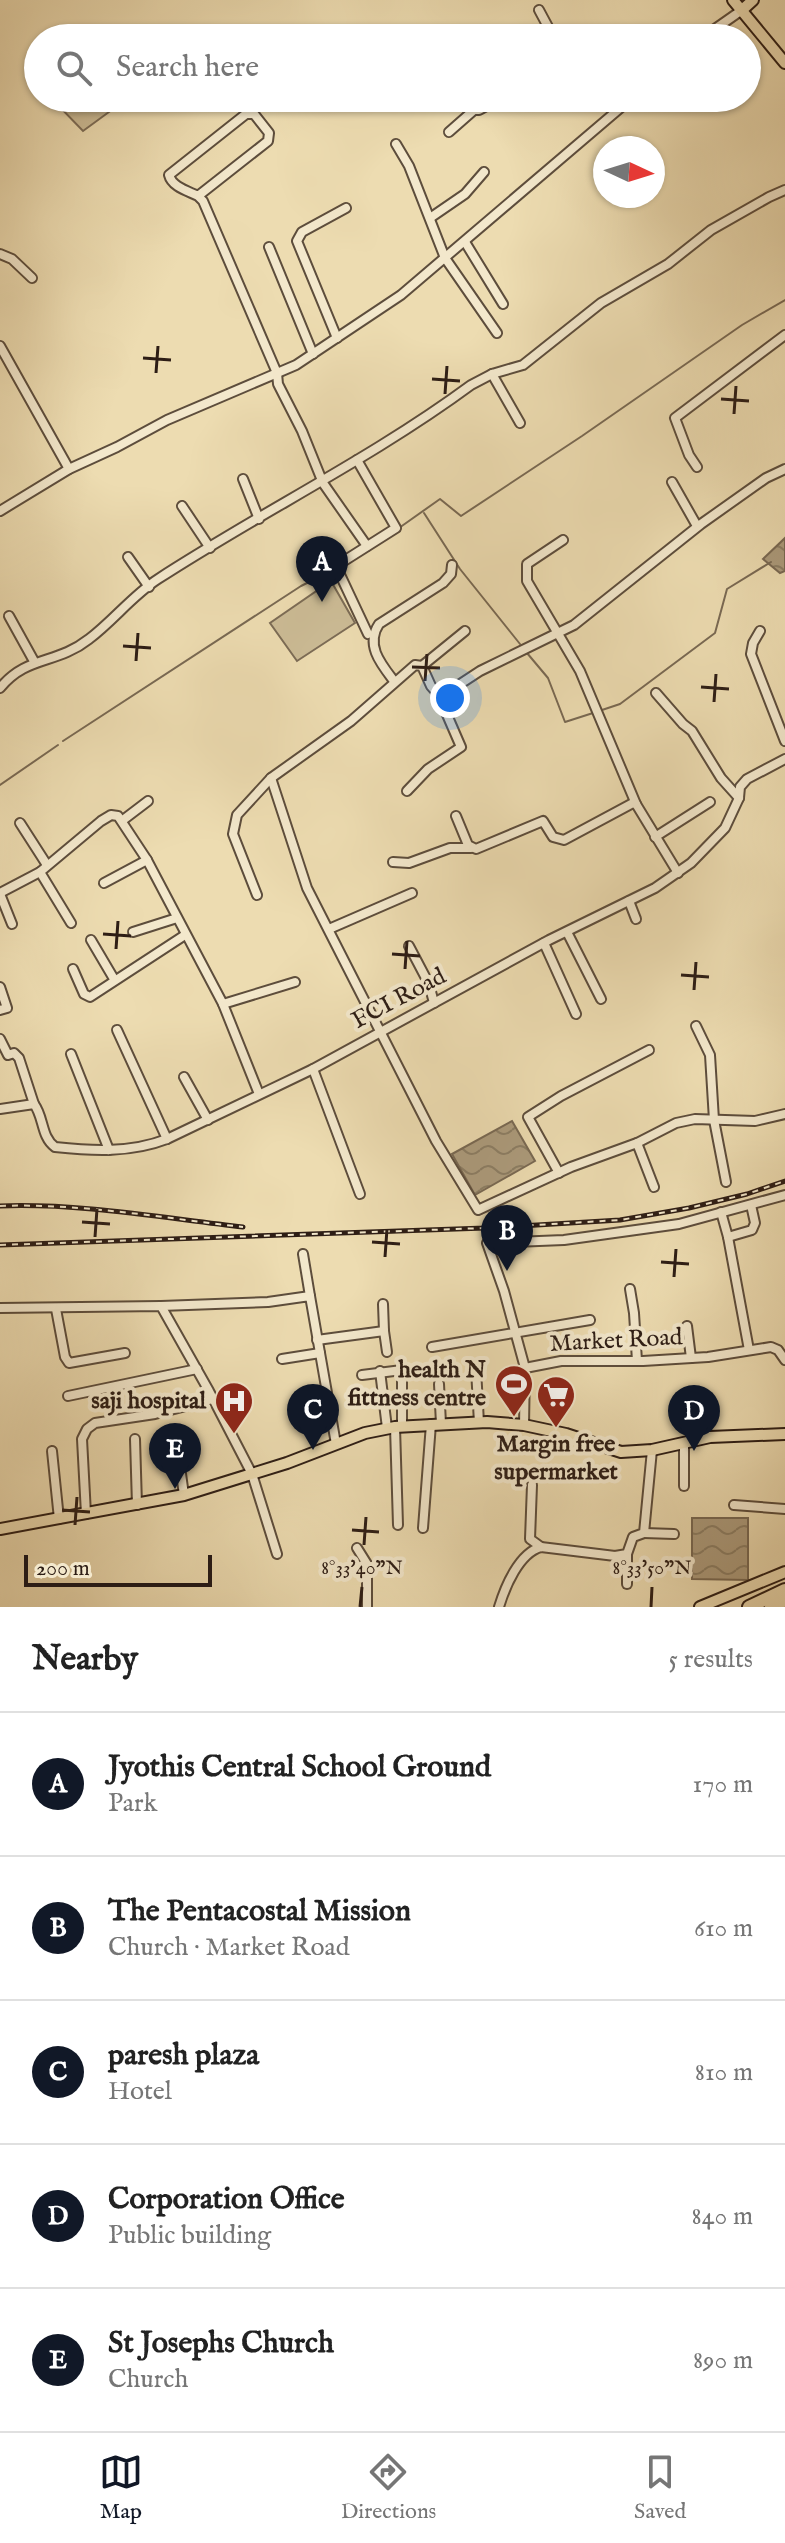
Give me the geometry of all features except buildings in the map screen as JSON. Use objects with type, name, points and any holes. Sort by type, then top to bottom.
[{"type":"highway","points":[[749,1607],[785,1590]]},
{"type":"highway","points":[[771,1607],[785,1600]]},
{"type":"main road","points":[[733,0],[753,24]]},
{"type":"main road","points":[[742,10],[753,0]]},
{"type":"main road","points":[[761,33],[785,63]]},
{"type":"main road","points":[[0,1529],[184,1495],[395,1427],[479,1423],[524,1425],[566,1434],[621,1452],[652,1450],[710,1437],[785,1434]]},
{"type":"main road","points":[[700,1607],[785,1572]]},
{"type":"main road","points":[[716,1607],[785,1579]]},
{"type":"street","points":[[539,10],[546,24]]},
{"type":"street","points":[[722,24],[742,10]]},
{"type":"street","points":[[449,132],[472,112]]},
{"type":"street","points":[[0,511],[69,469],[167,420],[277,373],[313,354],[401,295],[465,242],[608,112]]},
{"type":"street","points":[[198,196],[268,141],[269,133],[254,114],[246,114],[169,175],[177,186],[198,196],[214,226],[277,373],[278,384],[302,431],[323,483],[367,546]]},
{"type":"street","points":[[396,144],[409,166],[445,258],[497,333]]},
{"type":"street","points":[[430,218],[465,194],[484,172]]},
{"type":"street","points":[[0,688],[15,671],[69,653],[90,639],[149,587],[323,483],[471,385],[492,374],[523,365],[601,303],[668,264],[711,230],[785,190]]},
{"type":"street","points":[[337,338],[297,241],[302,232],[346,208]]},
{"type":"street","points":[[465,242],[503,304]]},
{"type":"street","points":[[269,247],[313,354]]},
{"type":"street","points":[[0,254],[12,259],[32,278]]},
{"type":"street","points":[[697,467],[675,418],[785,335]]},
{"type":"street","points":[[0,346],[69,469]]},
{"type":"street","points":[[492,374],[520,423]]},
{"type":"street","points":[[357,460],[396,528],[336,566],[368,634]]},
{"type":"street","points":[[438,694],[560,634],[697,526],[766,478],[785,469]]},
{"type":"street","points":[[243,479],[259,519]]},
{"type":"street","points":[[672,482],[697,526]]},
{"type":"street","points":[[182,506],[210,548]]},
{"type":"street","points":[[563,540],[527,564],[527,581],[560,634],[586,685],[636,804],[678,873]]},
{"type":"street","points":[[128,557],[149,587]]},
{"type":"street","points":[[394,681],[374,652],[375,631],[379,624],[443,583],[451,574],[452,565]]},
{"type":"street","points":[[9,616],[35,663]]},
{"type":"street","points":[[257,895],[233,834],[234,821],[243,808],[271,778],[351,721],[415,665],[422,666],[465,631]]},
{"type":"street","points":[[760,631],[751,654],[785,741]]},
{"type":"street","points":[[407,791],[428,769],[461,747],[422,666]]},
{"type":"street","points":[[656,693],[692,731],[721,778],[739,798]]},
{"type":"street","name":"FCI Road","points":[[34,1104],[50,1144],[65,1148],[109,1150],[148,1146],[167,1139],[313,1069],[678,873],[725,828],[739,798],[740,787],[747,779],[785,759]]},
{"type":"street","points":[[271,778],[307,888],[436,1141],[478,1210],[559,1173],[637,1143],[676,1123],[695,1119],[755,1121],[785,1114]]},
{"type":"street","points":[[123,820],[148,801]]},
{"type":"street","points":[[655,837],[710,802]]},
{"type":"street","points":[[393,862],[409,863],[450,848],[476,849],[543,821],[553,837],[564,840],[626,805],[636,804]]},
{"type":"street","points":[[12,924],[0,893],[43,869],[108,816],[116,815],[123,820],[147,860],[185,935],[190,939],[223,1004],[259,1094]]},
{"type":"street","points":[[456,816],[471,848]]},
{"type":"street","points":[[20,823],[71,923]]},
{"type":"street","points":[[104,883],[147,860]]},
{"type":"street","points":[[329,929],[412,893]]},
{"type":"street","points":[[629,901],[636,919]]},
{"type":"street","points":[[133,932],[177,918]]},
{"type":"street","points":[[567,932],[601,999]]},
{"type":"street","points":[[73,969],[87,997],[185,935]]},
{"type":"street","points":[[91,940],[114,979]]},
{"type":"street","points":[[544,943],[576,1014]]},
{"type":"street","points":[[409,946],[429,984],[434,1003]]},
{"type":"street","points":[[223,1004],[295,982]]},
{"type":"street","points":[[0,987],[7,1008],[0,1010]]},
{"type":"street","points":[[696,1026],[710,1055],[714,1120],[726,1182]]},
{"type":"street","points":[[117,1030],[167,1139]]},
{"type":"street","points":[[0,1039],[8,1055],[14,1053],[19,1058],[34,1104],[0,1109]]},
{"type":"street","points":[[559,1173],[528,1117],[649,1050]]},
{"type":"street","points":[[71,1054],[109,1150]]},
{"type":"street","points":[[313,1069],[360,1194]]},
{"type":"street","points":[[184,1077],[208,1120]]},
{"type":"street","points":[[637,1143],[654,1187]]},
{"type":"street","points":[[749,1350],[721,1212],[785,1195]]},
{"type":"street","points":[[728,1237],[752,1230],[755,1223],[751,1205]]},
{"type":"street","name":"Market Road","points":[[721,1212],[679,1224],[564,1240],[487,1243],[525,1368],[561,1361],[691,1358],[771,1347],[778,1350],[785,1360]]},
{"type":"street","points":[[303,1254],[336,1444]]},
{"type":"street","points":[[630,1289],[637,1361]]},
{"type":"street","points":[[0,1308],[268,1302],[310,1296]]},
{"type":"street","points":[[383,1304],[387,1352]]},
{"type":"street","points":[[161,1306],[252,1474],[277,1554]]},
{"type":"street","points":[[56,1309],[65,1357],[69,1363],[125,1353]]},
{"type":"street","points":[[432,1347],[590,1320]]},
{"type":"street","points":[[687,1326],[691,1358]]},
{"type":"street","points":[[317,1340],[384,1331]]},
{"type":"street","points":[[282,1359],[320,1353]]},
{"type":"street","points":[[524,1425],[525,1368]]},
{"type":"street","points":[[68,1396],[197,1369]]},
{"type":"street","points":[[476,1369],[479,1423]]},
{"type":"street","points":[[362,1375],[402,1370],[395,1427],[398,1525]]},
{"type":"street","points":[[380,1371],[395,1427]]},
{"type":"street","points":[[423,1528],[439,1384]]},
{"type":"street","points":[[86,1514],[82,1439],[83,1432],[90,1425],[155,1414],[213,1399]]},
{"type":"street","points":[[176,1438],[184,1495]]},
{"type":"street","points":[[135,1439],[137,1505]]},
{"type":"street","points":[[684,1443],[684,1486]]},
{"type":"street","points":[[644,1533],[652,1450]]},
{"type":"street","points":[[52,1451],[59,1519]]},
{"type":"street","points":[[532,1485],[530,1539],[541,1547],[615,1556],[627,1554]]},
{"type":"street","points":[[734,1505],[785,1509]]},
{"type":"street","points":[[627,1584],[627,1554],[633,1537],[644,1533],[674,1534]]},
{"type":"street","points":[[499,1607],[503,1594],[526,1555],[541,1547]]},
{"type":"street","points":[[357,1548],[367,1564],[367,1607]]},
{"type":"shaded area","points":[[65,112],[109,112],[83,131]]},
{"type":"shaded area","points":[[331,581],[355,623],[297,661],[270,623]]},
{"type":"water","points":[[785,538],[785,571],[780,573],[763,559]]},
{"type":"water","points":[[512,1121],[535,1161],[475,1195],[452,1154]]},
{"type":"water","points":[[692,1518],[748,1518],[748,1580],[692,1579]]},
{"type":"waterway","points":[[399,528],[440,499],[461,516],[742,325],[785,300]]},
{"type":"waterway","points":[[424,513],[460,569],[520,644]]},
{"type":"waterway","points":[[599,711],[620,704],[715,633],[727,589],[771,562]]},
{"type":"waterway","points":[[63,741],[301,586],[333,570]]},
{"type":"waterway","points":[[527,653],[548,678],[565,722],[593,713]]},
{"type":"waterway","points":[[0,785],[58,745]]},
{"type":"railway","points":[[0,1245],[485,1228],[620,1220],[689,1208],[785,1181]]},
{"type":"railway","points":[[0,1206],[91,1209],[243,1227]]},
{"type":"place","name":"Jyothis Central School Ground","points":[[322,602]]},
{"type":"place","name":"The Pentacostal Mission","points":[[507,1271]]},
{"type":"place","name":"health N fittness centre","points":[[514,1418]]},
{"type":"place","name":"Margin free supermarket","points":[[556,1429]]},
{"type":"place","name":"saji hospital","points":[[234,1435]]},
{"type":"place","name":"paresh plaza","points":[[313,1450]]},
{"type":"place","name":"Corporation Office","points":[[694,1451]]},
{"type":"place","name":"St Josephs Church","points":[[175,1489]]}]
